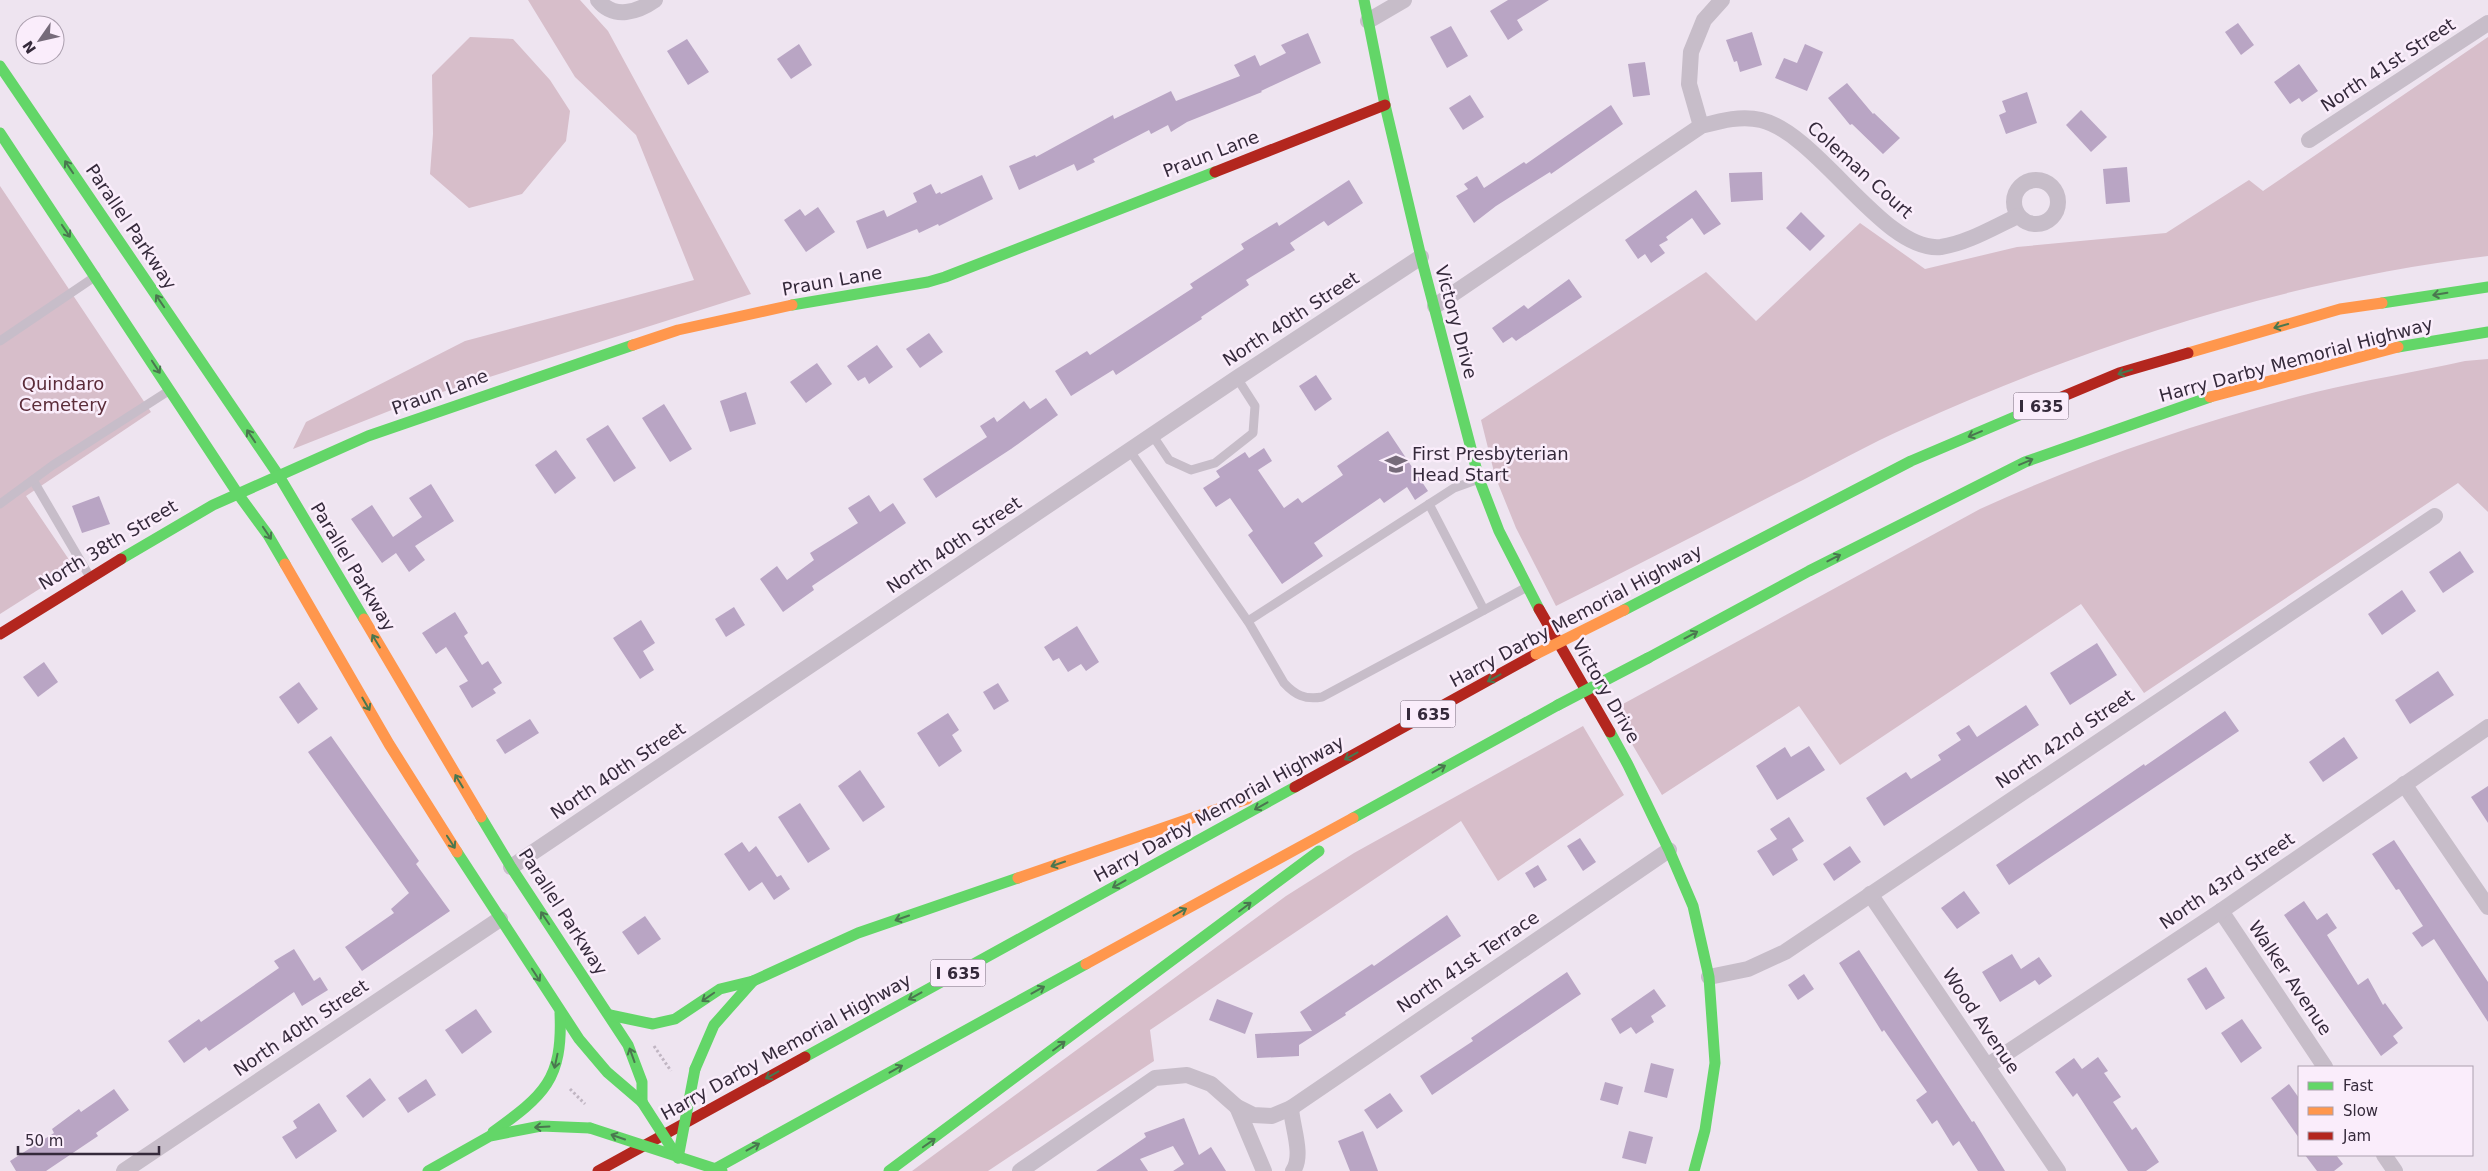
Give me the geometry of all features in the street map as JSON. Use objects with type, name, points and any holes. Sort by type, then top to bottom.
[{"type":"main road","name":"Victory Drive","points":[[1364,0],[1385,105],[1421,257],[1480,479],[1500,531],[1527,587],[1628,765],[1669,850],[1693,906],[1709,977],[1715,1063],[1706,1130],[1694,1171]]},
{"type":"main road","name":"Parallel Parkway","points":[[0,66],[279,476],[511,867],[628,1045],[642,1082],[642,1102]]},
{"type":"main road","name":"Praun Lane","points":[[238,494],[368,436],[523,381],[678,330],[776,308],[928,282],[1385,105]]},
{"type":"main road","name":"Parallel Parkway","points":[[0,133],[238,494],[268,535],[389,744],[560,1013],[588,1053],[615,1083],[642,1102],[687,1171]]},
{"type":"main road","name":"Harry Darby Memorial Highway","points":[[598,1171],[1536,654],[1911,461],[2119,373],[2340,309],[2488,287]]},
{"type":"main road","name":"Harry Darby Memorial Highway","points":[[711,1171],[1558,704],[1809,571],[2025,462],[2200,400],[2410,344],[2488,332]]},
{"type":"main road","name":"North 38th Street","points":[[0,634],[90,577],[213,505],[238,494]]},
{"type":"main road","points":[[610,1016],[653,1024],[675,1019],[720,989],[753,981],[858,933],[1319,774]]},
{"type":"main road","points":[[889,1171],[1397,793]]},
{"type":"main road","points":[[676,1171],[695,1069],[714,1025],[753,981]]},
{"type":"main road","points":[[428,1171],[490,1136],[532,1101],[552,1076],[561,1038],[560,1013]]},
{"type":"main road","points":[[490,1136],[541,1126],[590,1128],[722,1171]]},
{"type":"street","points":[[598,0],[611,9],[620,12],[640,10],[655,0]]},
{"type":"street","points":[[1368,22],[1404,0]]},
{"type":"street","points":[[1435,306],[1701,126],[1689,84],[1691,52],[1704,20],[1722,0]]},
{"type":"street","name":"North 41st Street","points":[[2309,140],[2488,23]]},
{"type":"street","name":"Coleman Court","points":[[1701,126],[1729,119],[1761,120],[1790,134],[1873,212],[1910,241],[1939,247],[1965,241],[2018,216]]},
{"type":"street","name":"North 40th Street","points":[[511,867],[1237,378],[1421,257]]},
{"type":"street","name":"North 42nd Street","points":[[1709,977],[1748,969],[1785,952],[2435,516]]},
{"type":"street","name":"North 43rd Street","points":[[1987,1066],[2221,911],[2488,727]]},
{"type":"street","points":[[2404,784],[2488,907]]},
{"type":"street","name":"North 41st Terrace","points":[[1020,1171],[1155,1078],[1188,1075],[1211,1084],[1236,1107],[1253,1115],[1272,1116],[1290,1108],[1669,850]]},
{"type":"street","name":"Wood Avenue","points":[[1870,894],[2058,1171]]},
{"type":"street","name":"Walker Avenue","points":[[2221,911],[2324,1066]]},
{"type":"street","name":"North 40th Street","points":[[124,1171],[500,919]]},
{"type":"street","name":"North 41st Terrace","points":[[1236,1107],[1264,1171]]},
{"type":"street","points":[[1290,1108],[1292,1129],[1299,1155],[1293,1171]]},
{"type":"street","points":[[2385,1156],[2395,1171]]},
{"type":"lane","points":[[0,342],[96,276]]},
{"type":"lane","points":[[1153,436],[1169,460],[1192,470],[1216,463],[1253,432],[1255,406],[1237,378]]},
{"type":"lane","points":[[0,504],[53,465],[171,390]]},
{"type":"lane","points":[[1130,451],[1248,621],[1284,683],[1291,690],[1308,700],[1322,697],[1527,587]]},
{"type":"lane","points":[[1248,621],[1454,488],[1480,479]]},
{"type":"lane","points":[[32,480],[90,577]]},
{"type":"lane","points":[[1429,504],[1484,610]]},
{"type":"path","points":[[652,1040],[655,1048],[676,1075]]},
{"type":"path","points":[[567,1085],[591,1112]]},
{"type":"green space","points":[[528,0],[580,0],[608,31],[751,294],[417,400],[293,449],[306,422],[465,341],[694,280],[636,135],[575,77]]},
{"type":"green space","points":[[470,37],[513,39],[550,80],[570,111],[566,141],[522,194],[469,208],[430,174],[433,134],[432,75]]},
{"type":"green space","points":[[2488,37],[2488,256],[2339,281],[2266,298],[2121,342],[2050,368],[1979,396],[1879,440],[1556,606],[1516,528],[1495,476],[1481,420],[1706,272],[1756,321],[1860,223],[1925,269],[2017,247],[2166,233],[2249,180],[2263,191]]},
{"type":"green space","name":"Quindaro Cemetery","points":[[0,186],[151,412],[26,496],[74,567],[0,614]]},
{"type":"green space","points":[[2488,359],[2488,512],[2458,483],[2144,693],[2081,604],[1840,765],[1799,706],[1662,795],[1612,710],[1980,509],[2062,474],[2145,443],[2273,403],[2316,392],[2465,361]]},
{"type":"green space","points":[[1583,726],[1624,795],[1498,881],[1461,821],[1150,1030],[1154,1061],[988,1171],[912,1171],[1286,896],[1354,853]]},
{"type":"building","points":[[1508,0],[1549,0],[1517,20],[1523,30],[1508,40],[1490,11]]},
{"type":"building","points":[[2238,23],[2254,45],[2241,55],[2225,32]]},
{"type":"building","points":[[1451,26],[1468,56],[1447,68],[1430,37]]},
{"type":"building","points":[[1752,32],[1762,65],[1740,72],[1737,61],[1734,62],[1726,40]]},
{"type":"building","points":[[1308,33],[1321,63],[1262,92],[1187,122],[1171,132],[1168,125],[1151,134],[1149,130],[1093,159],[1095,162],[1077,171],[1074,164],[1019,190],[1009,166],[1035,155],[1036,157],[1113,115],[1114,119],[1171,91],[1176,101],[1240,76],[1234,65],[1255,55],[1260,66],[1286,53],[1281,45]]},
{"type":"building","points":[[687,39],[709,72],[688,85],[667,51]]},
{"type":"building","points":[[799,44],[812,65],[791,79],[777,59]]},
{"type":"building","points":[[1805,44],[1823,52],[1807,91],[1775,78],[1784,58],[1797,63]]},
{"type":"building","points":[[1645,62],[1650,95],[1633,97],[1628,64]]},
{"type":"building","points":[[2299,64],[2318,91],[2302,102],[2299,98],[2290,104],[2274,82]]},
{"type":"building","points":[[1847,83],[1873,114],[1900,138],[1883,154],[1852,124],[1850,125],[1828,98]]},
{"type":"building","points":[[2027,92],[2037,123],[2006,134],[1999,115],[2006,112],[2002,101]]},
{"type":"building","points":[[1470,95],[1484,117],[1463,130],[1449,108]]},
{"type":"building","points":[[1611,105],[1623,124],[1551,174],[1550,172],[1496,206],[1474,223],[1456,196],[1468,189],[1464,184],[1477,176],[1484,188],[1524,162],[1526,164]]},
{"type":"building","points":[[2081,110],[2107,137],[2091,152],[2066,125]]},
{"type":"building","points":[[2127,167],[2130,202],[2106,204],[2103,169]]},
{"type":"building","points":[[1762,172],[1763,200],[1731,202],[1729,173]]},
{"type":"building","points":[[982,175],[993,199],[939,226],[938,224],[919,233],[917,229],[867,249],[856,221],[884,210],[887,217],[917,202],[913,193],[931,184],[936,194],[940,192],[941,194]]},
{"type":"building","points":[[1349,180],[1363,203],[1328,226],[1324,221],[1290,243],[1295,250],[1246,280],[1249,285],[1201,317],[1202,319],[1116,375],[1113,370],[1071,396],[1055,371],[1087,351],[1090,355],[1193,288],[1190,284],[1244,249],[1241,244],[1277,222],[1279,226]]},
{"type":"building","points":[[1696,190],[1721,224],[1704,235],[1692,218],[1666,237],[1668,240],[1659,245],[1665,253],[1651,263],[1645,254],[1638,259],[1625,240]]},
{"type":"building","points":[[818,207],[835,232],[806,252],[784,220],[800,209],[805,216]]},
{"type":"building","points":[[1801,212],[1825,236],[1810,251],[1786,228]]},
{"type":"building","points":[[1569,279],[1582,297],[1516,341],[1512,337],[1503,343],[1492,328],[1524,305],[1528,309]]},
{"type":"building","points":[[929,333],[943,352],[920,368],[906,349]]},
{"type":"building","points":[[877,345],[893,367],[869,384],[865,377],[858,381],[847,366]]},
{"type":"building","points":[[817,363],[832,384],[806,403],[790,382]]},
{"type":"building","points":[[1316,375],[1332,399],[1315,411],[1299,386]]},
{"type":"building","points":[[746,392],[756,424],[730,432],[720,401]]},
{"type":"building","points":[[1046,398],[1058,415],[1011,449],[936,498],[923,479],[987,437],[980,426],[994,417],[997,422],[1024,401],[1030,409]]},
{"type":"building","points":[[664,404],[692,449],[670,462],[642,418]]},
{"type":"building","points":[[608,425],[636,468],[614,482],[586,439]]},
{"type":"building","points":[[1388,431],[1428,491],[1415,500],[1407,487],[1384,503],[1380,498],[1314,543],[1323,556],[1282,584],[1248,535],[1253,531],[1230,498],[1216,507],[1203,488],[1220,477],[1216,471],[1245,452],[1249,458],[1264,448],[1272,461],[1258,470],[1284,508],[1298,498],[1302,503],[1343,475],[1337,466]]},
{"type":"building","points":[[556,450],[576,478],[555,494],[535,465]]},
{"type":"building","points":[[431,484],[454,521],[415,546],[425,560],[409,572],[396,553],[382,563],[351,519],[372,505],[393,537],[422,517],[409,498]]},
{"type":"building","points":[[869,495],[880,512],[893,503],[906,523],[812,586],[814,590],[783,612],[760,579],[777,566],[787,580],[814,560],[810,553],[858,523],[848,508]]},
{"type":"building","points":[[99,496],[110,524],[82,533],[72,506]]},
{"type":"building","points":[[2460,551],[2474,572],[2443,593],[2429,572]]},
{"type":"building","points":[[2402,590],[2416,611],[2382,635],[2368,614]]},
{"type":"building","points":[[734,607],[745,625],[726,637],[715,619]]},
{"type":"building","points":[[455,612],[468,633],[464,636],[482,665],[488,661],[502,683],[493,689],[496,693],[472,708],[459,686],[468,681],[446,647],[436,654],[422,633]]},
{"type":"building","points":[[641,620],[655,643],[643,651],[654,670],[640,679],[613,638]]},
{"type":"building","points":[[1077,626],[1099,662],[1086,671],[1081,664],[1068,672],[1059,658],[1053,661],[1044,647]]},
{"type":"building","points":[[2097,643],[2117,675],[2070,705],[2050,673]]},
{"type":"building","points":[[44,662],[58,682],[38,697],[23,677]]},
{"type":"building","points":[[2438,671],[2454,695],[2410,724],[2395,700]]},
{"type":"building","points":[[299,682],[318,709],[298,724],[279,697]]},
{"type":"building","points":[[998,683],[1009,701],[994,710],[983,692]]},
{"type":"building","points":[[2026,705],[2039,725],[1884,826],[1866,798],[1906,772],[1911,779],[1941,760],[1938,755],[1961,740],[1956,733],[1969,725],[1977,737]]},
{"type":"building","points":[[2225,711],[2239,731],[2009,885],[1996,865]]},
{"type":"building","points":[[948,713],[959,730],[952,735],[962,751],[939,767],[917,733]]},
{"type":"building","points":[[530,719],[539,733],[505,754],[496,740]]},
{"type":"building","points":[[331,736],[419,861],[416,864],[450,911],[362,971],[345,947],[394,913],[391,909],[409,893],[308,752]]},
{"type":"building","points":[[2344,737],[2358,758],[2323,782],[2309,762]]},
{"type":"building","points":[[1809,746],[1825,770],[1777,800],[1756,766],[1785,747],[1791,757]]},
{"type":"building","points":[[860,770],[885,807],[863,822],[838,786]]},
{"type":"building","points":[[2488,786],[2488,823],[2471,797]]},
{"type":"building","points":[[800,803],[830,849],[808,863],[778,817]]},
{"type":"building","points":[[1789,817],[1804,841],[1792,849],[1798,860],[1773,876],[1757,851],[1777,839],[1770,829]]},
{"type":"building","points":[[1580,838],[1596,862],[1583,871],[1567,846]]},
{"type":"building","points":[[2394,840],[2488,982],[2488,1022],[2434,939],[2422,947],[2412,933],[2423,926],[2399,889],[2396,890],[2372,854]]},
{"type":"building","points":[[742,842],[749,852],[756,846],[777,877],[781,875],[790,889],[774,900],[762,882],[749,891],[724,854]]},
{"type":"building","points":[[1850,846],[1861,862],[1834,881],[1823,864]]},
{"type":"building","points":[[1538,865],[1547,880],[1534,888],[1525,873]]},
{"type":"building","points":[[1964,891],[1980,913],[1957,929],[1941,908]]},
{"type":"building","points":[[2304,901],[2317,920],[2327,913],[2337,928],[2327,935],[2358,985],[2368,978],[2383,1005],[2385,1003],[2403,1028],[2393,1036],[2398,1043],[2381,1056],[2284,915]]},
{"type":"building","points":[[1447,915],[1461,936],[1299,1045],[1299,1056],[1257,1058],[1255,1034],[1312,1031],[1300,1012],[1372,964],[1374,966]]},
{"type":"building","points":[[645,916],[661,939],[638,955],[622,932]]},
{"type":"building","points":[[294,949],[314,981],[320,977],[328,990],[302,1006],[294,992],[209,1051],[206,1047],[184,1063],[168,1041],[199,1019],[201,1022],[279,968],[274,961]]},
{"type":"building","points":[[1859,950],[1972,1122],[1974,1121],[2005,1171],[1978,1171],[1959,1141],[1953,1146],[1937,1120],[1932,1124],[1916,1100],[1927,1092],[1884,1030],[1882,1032],[1839,963]]},
{"type":"building","points":[[2012,954],[2021,969],[2039,957],[2052,976],[2039,985],[2035,980],[2000,1002],[1982,972]]},
{"type":"building","points":[[2206,967],[2225,998],[2206,1010],[2187,979]]},
{"type":"building","points":[[1567,972],[1581,994],[1432,1095],[1420,1076],[1473,1041],[1471,1038]]},
{"type":"building","points":[[1804,974],[1814,989],[1798,1000],[1788,985]]},
{"type":"building","points":[[1654,989],[1666,1006],[1651,1016],[1654,1022],[1636,1034],[1631,1027],[1620,1034],[1611,1019]]},
{"type":"building","points":[[1217,999],[1253,1013],[1245,1034],[1209,1020]]},
{"type":"building","points":[[476,1009],[492,1032],[462,1054],[445,1030]]},
{"type":"building","points":[[2242,1019],[2262,1048],[2241,1063],[2221,1033]]},
{"type":"building","points":[[2098,1057],[2108,1071],[2104,1073],[2121,1097],[2113,1102],[2132,1130],[2136,1127],[2159,1162],[2146,1171],[2128,1171],[2077,1093],[2073,1097],[2055,1072],[2074,1058],[2082,1069]]},
{"type":"building","points":[[1651,1063],[1674,1069],[1667,1098],[1644,1092]]},
{"type":"building","points":[[370,1078],[386,1100],[363,1118],[346,1096]]},
{"type":"building","points":[[426,1079],[436,1095],[408,1113],[398,1098]]},
{"type":"building","points":[[1605,1082],[1623,1087],[1618,1105],[1600,1100]]},
{"type":"building","points":[[2289,1084],[2298,1097],[2298,1137],[2271,1098]]},
{"type":"building","points":[[114,1089],[129,1110],[96,1133],[98,1136],[46,1171],[16,1171],[10,1161],[54,1133],[52,1129],[79,1109],[81,1112]]},
{"type":"building","points":[[1390,1093],[1403,1111],[1377,1129],[1364,1110]]},
{"type":"building","points":[[319,1103],[337,1131],[296,1159],[282,1137],[297,1128],[293,1121]]},
{"type":"building","points":[[1184,1118],[1199,1155],[1211,1147],[1226,1171],[1173,1171],[1184,1164],[1173,1146],[1140,1159],[1148,1171],[1096,1171],[1146,1137],[1144,1133]]},
{"type":"building","points":[[1363,1131],[1378,1171],[1350,1171],[1338,1141]]},
{"type":"building","points":[[1629,1131],[1653,1137],[1646,1164],[1622,1158]]},
{"type":"building","points":[[2306,1156],[2337,1156],[2343,1164],[2334,1171],[2317,1171]]},
{"type":"traffic: fast","points":[[1364,0],[1385,105],[1421,257],[1479,479],[1499,531],[1539,609]]},
{"type":"traffic: fast","points":[[0,66],[279,476],[364,619]]},
{"type":"traffic: fast","points":[[0,133],[238,494],[268,535],[285,564]]},
{"type":"traffic: fast","points":[[792,305],[928,282],[945,277],[1215,172]]},
{"type":"traffic: fast","points":[[2382,303],[2488,287]]},
{"type":"traffic: fast","points":[[2398,347],[2488,332]]},
{"type":"traffic: fast","points":[[121,559],[213,505],[368,436],[633,345]]},
{"type":"traffic: fast","points":[[1648,658],[1809,571],[2025,462],[2210,397]]},
{"type":"traffic: fast","points":[[1624,610],[1911,461],[2052,401]]},
{"type":"traffic: fast","points":[[1558,705],[1648,658]]},
{"type":"traffic: fast","points":[[1353,818],[1558,705]]},
{"type":"traffic: fast","points":[[1610,732],[1669,850],[1693,906],[1709,977],[1715,1063],[1705,1130],[1694,1171]]},
{"type":"traffic: fast","points":[[805,1057],[1295,787]]},
{"type":"traffic: fast","points":[[481,817],[511,867],[628,1045],[642,1082],[642,1102]]},
{"type":"traffic: fast","points":[[889,1171],[1319,851]]},
{"type":"traffic: fast","points":[[457,852],[579,1039],[607,1072],[642,1102]]},
{"type":"traffic: fast","points":[[610,1015],[653,1024],[675,1019],[720,989],[753,981],[858,933],[1018,878]]},
{"type":"traffic: fast","points":[[711,1171],[1086,964]]},
{"type":"traffic: fast","points":[[695,1069],[714,1025],[753,981]]},
{"type":"traffic: fast","points":[[493,1132],[525,1107],[547,1084],[554,1070],[558,1055],[560,1013]]},
{"type":"traffic: fast","points":[[678,1158],[695,1069]]},
{"type":"traffic: fast","points":[[642,1102],[678,1158]]},
{"type":"traffic: fast","points":[[428,1171],[490,1136],[541,1126],[590,1128]]},
{"type":"traffic: fast","points":[[590,1128],[722,1171]]},
{"type":"traffic: slow","points":[[2188,353],[2340,309],[2382,303]]},
{"type":"traffic: slow","points":[[633,345],[678,330],[792,305]]},
{"type":"traffic: slow","points":[[2210,397],[2398,347]]},
{"type":"traffic: slow","points":[[285,564],[389,744],[457,852]]},
{"type":"traffic: slow","points":[[1536,654],[1624,610]]},
{"type":"traffic: slow","points":[[364,619],[481,817]]},
{"type":"traffic: slow","points":[[1018,878],[1247,799]]},
{"type":"traffic: slow","points":[[1086,964],[1353,818]]},
{"type":"traffic: jam","points":[[1215,172],[1385,105]]},
{"type":"traffic: jam","points":[[2052,401],[2119,373],[2188,353]]},
{"type":"traffic: jam","points":[[0,634],[121,559]]},
{"type":"traffic: jam","points":[[1539,609],[1610,732]]},
{"type":"traffic: jam","points":[[1295,787],[1536,654]]},
{"type":"traffic: jam","points":[[598,1171],[805,1057]]},
{"type":"place","name":"First Presbyterian Head Start","points":[[1396,464]]}]
